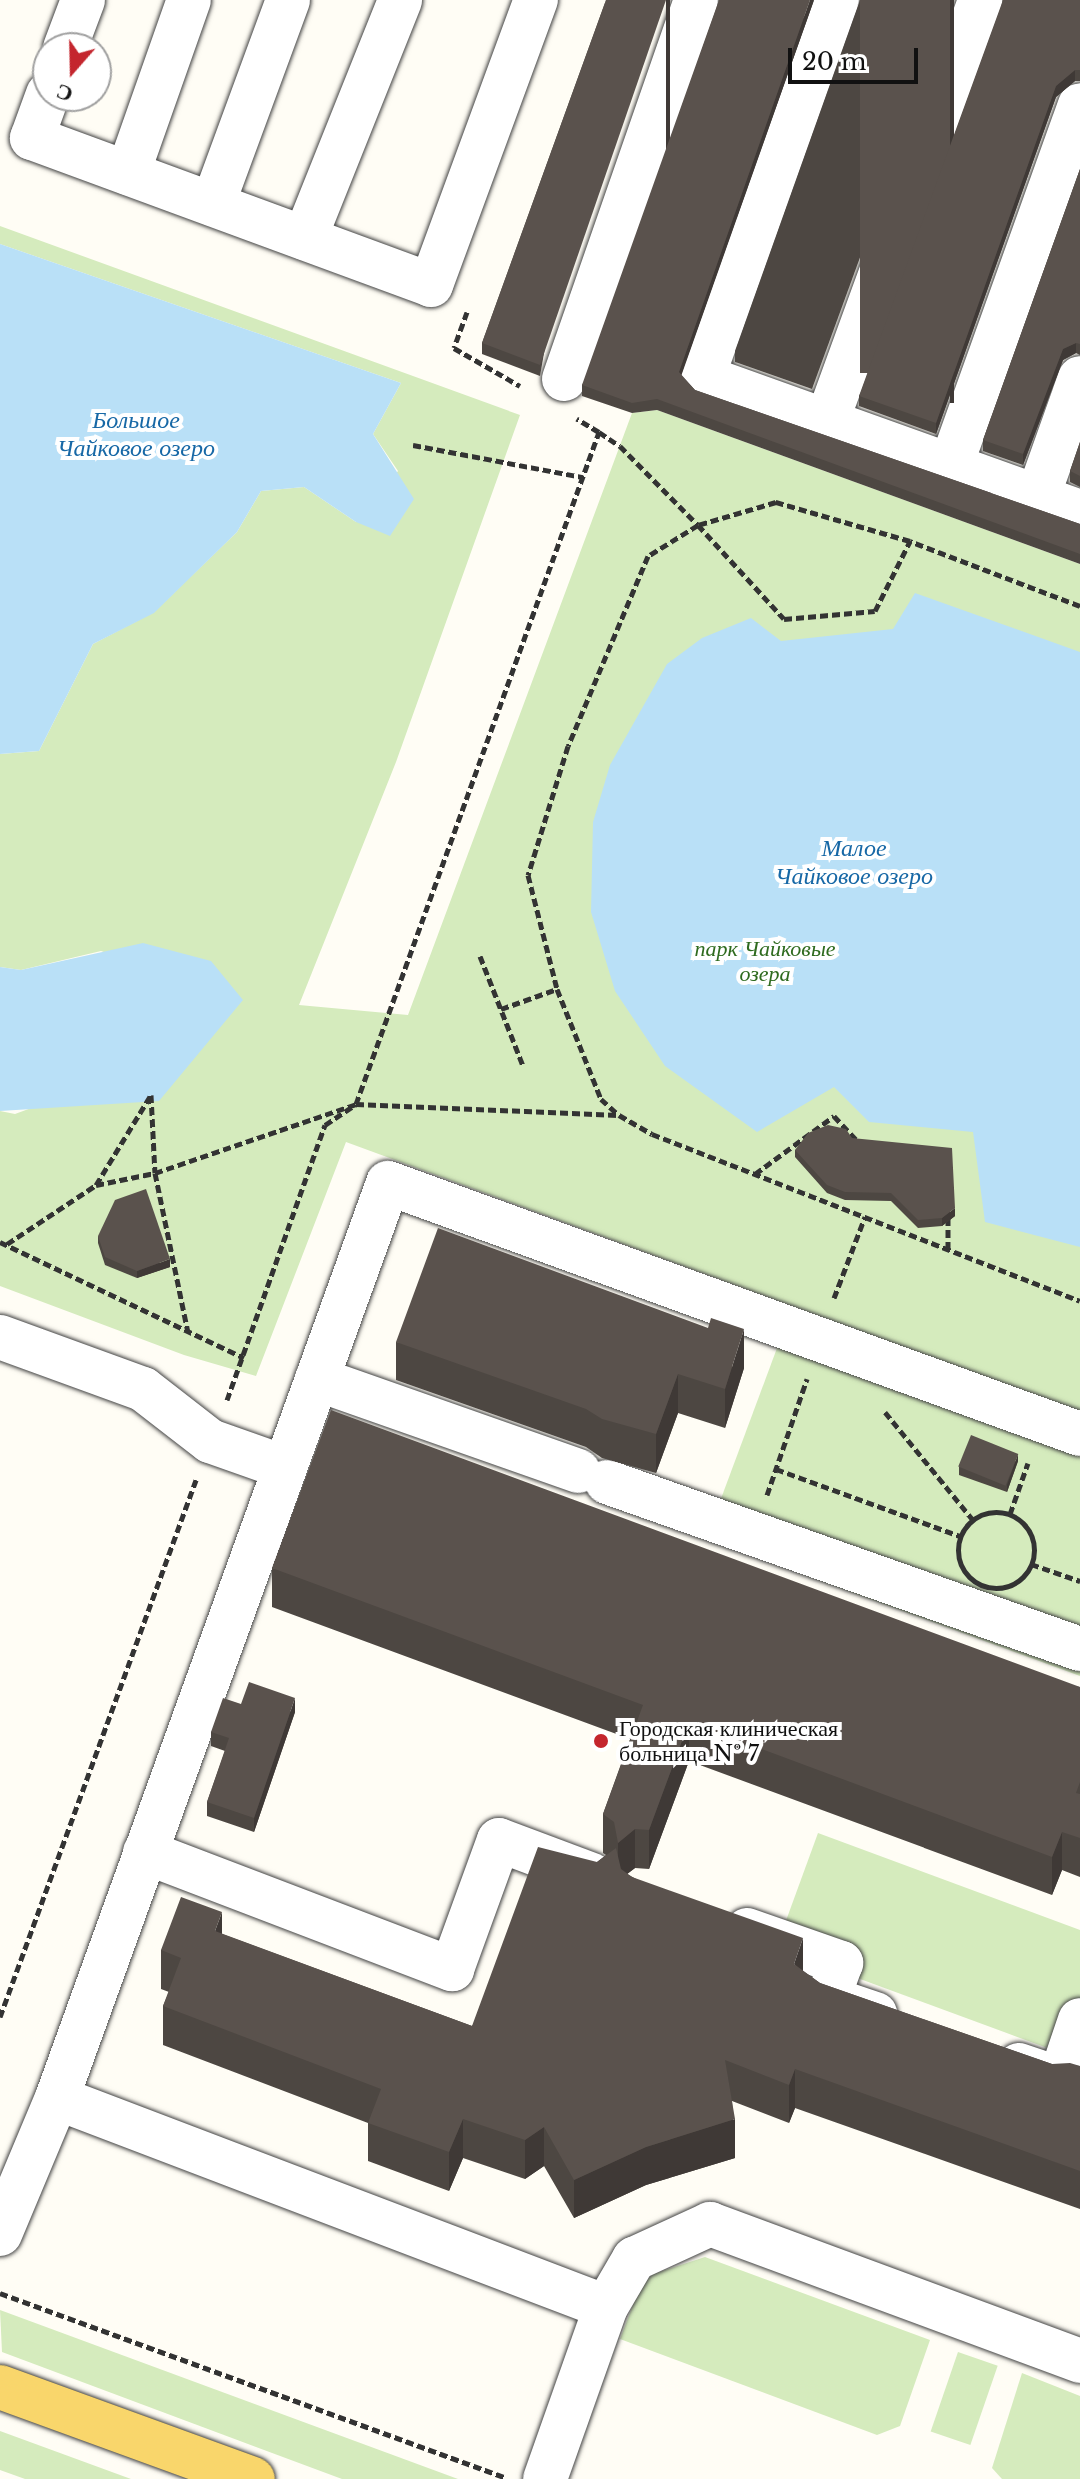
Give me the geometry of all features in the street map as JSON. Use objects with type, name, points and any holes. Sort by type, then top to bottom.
[{"type":"main road","points":[[0,2387],[253,2479]]},
{"type":"lane","points":[[71,32],[83,0]]},
{"type":"lane","points":[[128,173],[189,0]]},
{"type":"lane","points":[[213,204],[288,0]]},
{"type":"lane","points":[[305,238],[400,0]]},
{"type":"lane","points":[[41,112],[32,138],[431,285],[536,0]]},
{"type":"lane","points":[[557,397],[696,0]]},
{"type":"lane","points":[[837,0],[703,377],[1080,512]]},
{"type":"lane","points":[[827,421],[980,0]]},
{"type":"lane","points":[[951,465],[1080,105]]},
{"type":"lane","points":[[1038,496],[1080,378]]},
{"type":"lane","points":[[0,2234],[57,2098],[388,1183],[1080,1434]]},
{"type":"lane","points":[[0,1337],[143,1389],[210,1441],[284,1467]]},
{"type":"lane","points":[[317,1379],[1080,1649]]},
{"type":"lane","points":[[145,1852],[452,1969],[499,1840],[594,1876]]},
{"type":"lane","points":[[712,1917],[841,1963],[828,1998],[915,2028]]},
{"type":"lane","points":[[973,2049],[1060,2079],[1076,2045]]},
{"type":"lane","points":[[57,2098],[606,2307]]},
{"type":"lane","points":[[545,2479],[606,2307],[634,2259],[710,2224],[1080,2361]]},
{"type":"path","points":[[470,304],[454,348],[557,397],[698,525],[784,619],[875,611],[910,541]]},
{"type":"path","points":[[0,2017],[210,1441],[244,1358],[325,1125],[356,1104],[599,432]]},
{"type":"path","points":[[413,445],[583,477]]},
{"type":"path","points":[[1080,606],[910,541],[776,502],[698,525],[648,556],[568,746],[528,875],[557,989],[601,1099],[619,1115],[652,1134],[1080,1301]]},
{"type":"path","points":[[480,956],[523,1066]]},
{"type":"path","points":[[501,1009],[557,989]]},
{"type":"path","points":[[96,1185],[151,1095],[155,1173],[188,1332]]},
{"type":"path","points":[[7,1244],[96,1185],[155,1173],[356,1104],[619,1115]]},
{"type":"path","points":[[755,1174],[834,1116],[865,1149]]},
{"type":"path","points":[[948,1204],[948,1249]]},
{"type":"path","points":[[754,1534],[865,1217]]},
{"type":"path","points":[[0,1242],[244,1358]]},
{"type":"path","points":[[884,1410],[973,1520]]},
{"type":"path","points":[[1010,1514],[1033,1450]]},
{"type":"path","points":[[776,1469],[960,1536]]},
{"type":"path","points":[[992,1512],[1010,1514],[1027,1529],[1033,1541],[1031,1564],[1008,1586],[979,1584],[960,1563],[960,1536],[973,1520],[992,1512]]},
{"type":"path","points":[[1031,1564],[1080,1581]]},
{"type":"path","points":[[0,2293],[508,2479]]},
{"type":"green space","name":"парк Чайковые озера","points":[[0,226],[520,415],[396,762],[299,1005],[408,1015],[632,413],[657,410],[1080,564],[1080,1412],[346,1142],[256,1376],[184,1355],[0,1286],[0,1111],[15,1114],[205,1044],[242,1000],[101,951],[21,970],[0,967],[0,754],[39,751],[93,644],[154,612],[237,532],[261,491],[304,487],[356,522],[398,471],[373,434],[401,383],[0,244]]},
{"type":"green space","points":[[780,1340],[1080,1450],[1080,1676],[706,1539]]},
{"type":"green space","points":[[818,1833],[1080,1930],[1080,2060],[776,1948]]},
{"type":"green space","points":[[705,2257],[930,2340],[900,2426],[877,2435],[620,2339],[639,2289],[653,2274]]},
{"type":"green space","points":[[0,2310],[458,2479],[342,2479],[2,2352]]},
{"type":"green space","points":[[958,2352],[998,2366],[970,2445],[931,2431]]},
{"type":"green space","points":[[1022,2373],[1080,2396],[1080,2479],[1002,2479],[992,2468]]},
{"type":"green space","points":[[0,2431],[131,2479],[25,2479],[0,2470]]},
{"type":"water","name":"Большое Чайковое озеро","points":[[0,244],[401,383],[373,434],[414,499],[390,536],[356,522],[304,487],[261,491],[237,532],[154,613],[93,644],[39,751],[0,754]]},
{"type":"water","name":"Малое Чайковое озеро","points":[[915,593],[1080,652],[1080,1247],[985,1222],[973,1132],[869,1122],[834,1087],[757,1132],[665,1066],[615,991],[591,912],[593,822],[610,765],[667,664],[702,638],[751,618],[781,641],[893,629]]},
{"type":"water","points":[[143,943],[211,961],[243,1000],[159,1101],[0,1111],[0,967],[21,970]]},
{"type":"building","points":[[606,0],[666,0],[540,365],[482,343]]},
{"type":"building","points":[[719,0],[810,0],[679,372],[695,390],[1080,524],[1080,554],[657,399],[632,403],[582,385]]},
{"type":"building","points":[[860,0],[950,0],[950,373],[860,373]]},
{"type":"building","points":[[1003,0],[1080,0],[1080,70],[1075,70],[1056,86],[936,423],[859,396]]},
{"type":"building","points":[[1080,169],[1080,344],[1063,349],[1023,454],[983,440]]},
{"type":"building","points":[[1080,442],[1080,476],[1070,471]]},
{"type":"building","points":[[828,1125],[846,1129],[852,1138],[952,1148],[955,1208],[942,1218],[918,1220],[891,1193],[845,1192],[827,1185],[795,1150],[808,1133]]},
{"type":"building","points":[[146,1189],[170,1259],[137,1271],[105,1257],[98,1236],[115,1200]]},
{"type":"building","points":[[438,1228],[708,1328],[711,1318],[744,1329],[725,1389],[678,1374],[656,1434],[602,1419],[586,1409],[396,1342]]},
{"type":"building","points":[[331,1410],[1080,1687],[1080,1782],[1076,1793],[1080,1794],[1080,1838],[1062,1832],[1052,1857],[689,1722],[649,1830],[635,1829],[618,1843],[614,1822],[603,1814],[643,1705],[272,1568]]},
{"type":"building","points":[[971,1435],[1018,1454],[1006,1486],[958,1467]]},
{"type":"building","points":[[249,1682],[295,1698],[254,1818],[207,1802],[229,1738],[211,1732],[223,1698],[241,1704]]},
{"type":"building","points":[[538,1847],[597,1862],[616,1848],[621,1869],[632,1877],[803,1938],[794,1964],[820,1983],[1052,2064],[1080,2066],[1080,2171],[795,2069],[789,2085],[725,2060],[735,2119],[646,2147],[574,2180],[544,2127],[525,2140],[463,2119],[449,2152],[368,2123],[381,2089],[163,2006],[181,1958],[161,1950],[181,1897],[222,1912],[215,1931],[472,2026]]},
{"type":"place","name":"Городская клиническая больница № 7","points":[[601,1741]]}]
